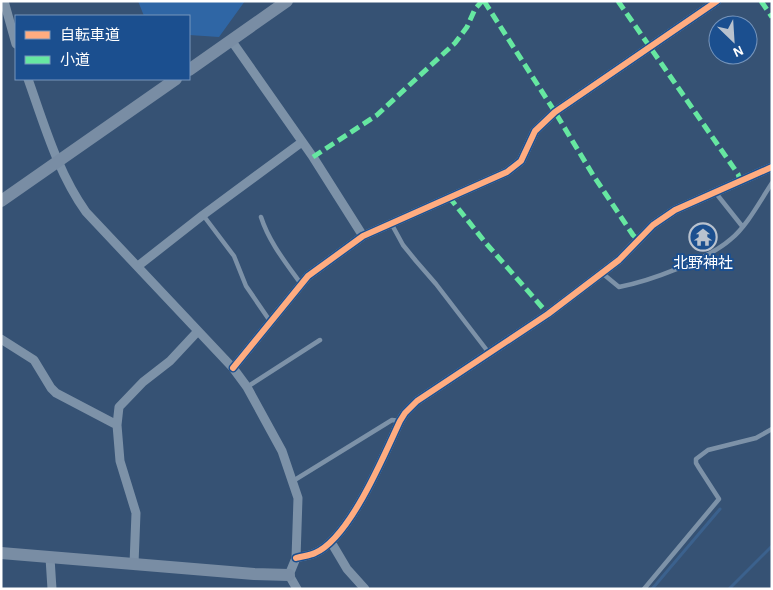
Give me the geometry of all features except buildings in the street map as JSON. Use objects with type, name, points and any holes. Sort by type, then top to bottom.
[{"type":"street","points":[[4,1],[15,40]]},
{"type":"street","points":[[190,69],[287,1]]},
{"type":"street","points":[[233,368],[308,276],[363,236],[507,172],[521,161],[535,131],[555,112],[717,1]]},
{"type":"street","points":[[231,40],[313,157],[363,236]]},
{"type":"street","points":[[28,80],[59,161],[76,197],[86,212],[233,368],[247,387],[282,451],[298,498],[296,558],[289,575]]},
{"type":"street","points":[[1,201],[175,80]]},
{"type":"street","points":[[138,266],[203,214],[302,142]]},
{"type":"street","points":[[296,558],[316,553],[331,542],[364,494],[400,421],[410,407],[425,394],[548,314],[619,260],[662,218],[772,167]]},
{"type":"street","points":[[134,564],[136,513],[120,461],[117,425],[119,407],[143,382],[170,361],[198,331]]},
{"type":"street","points":[[1,339],[34,360],[56,393],[117,425]]},
{"type":"street","points":[[331,542],[347,569],[365,589]]},
{"type":"street","points":[[1,553],[254,574],[289,575]]},
{"type":"street","points":[[50,558],[52,589]]},
{"type":"street","points":[[289,575],[297,589]]},
{"type":"lane","points":[[602,273],[619,287],[676,269],[731,239],[772,184]]},
{"type":"lane","points":[[715,192],[742,226]]},
{"type":"lane","points":[[203,214],[234,256],[246,286],[271,323]]},
{"type":"lane","points":[[261,217],[265,230],[301,285]]},
{"type":"lane","points":[[391,223],[403,245],[436,284],[489,353]]},
{"type":"lane","points":[[247,387],[320,340]]},
{"type":"lane","points":[[293,481],[392,420],[400,421]]},
{"type":"lane","points":[[644,589],[720,499],[698,468],[696,459],[708,450],[756,438],[772,429]]},
{"type":"shaded area","points":[[138,1],[245,1],[219,37],[190,35],[190,15],[144,15]]},
{"type":"waterway","points":[[652,589],[720,509]]},
{"type":"waterway","points":[[729,589],[772,546]]},
{"type":"marked path","points":[[313,157],[377,115],[455,43],[467,27],[475,9],[482,1]]},
{"type":"marked path","points":[[484,1],[593,175],[638,240]]},
{"type":"marked path","points":[[618,1],[738,174],[740,180]]},
{"type":"marked path","points":[[761,1],[772,17]]},
{"type":"marked path","points":[[449,197],[485,242],[548,314]]},
{"type":"cycle path","points":[[233,368],[308,276],[363,236],[507,172],[521,161],[535,131],[555,112],[717,1]]},
{"type":"cycle path","points":[[296,558],[315,553],[328,544],[341,531],[365,494],[400,421],[417,401],[548,314],[619,260],[653,225],[675,210],[772,167]]},
{"type":"place","name":"北野神社","points":[[703,237]]}]
